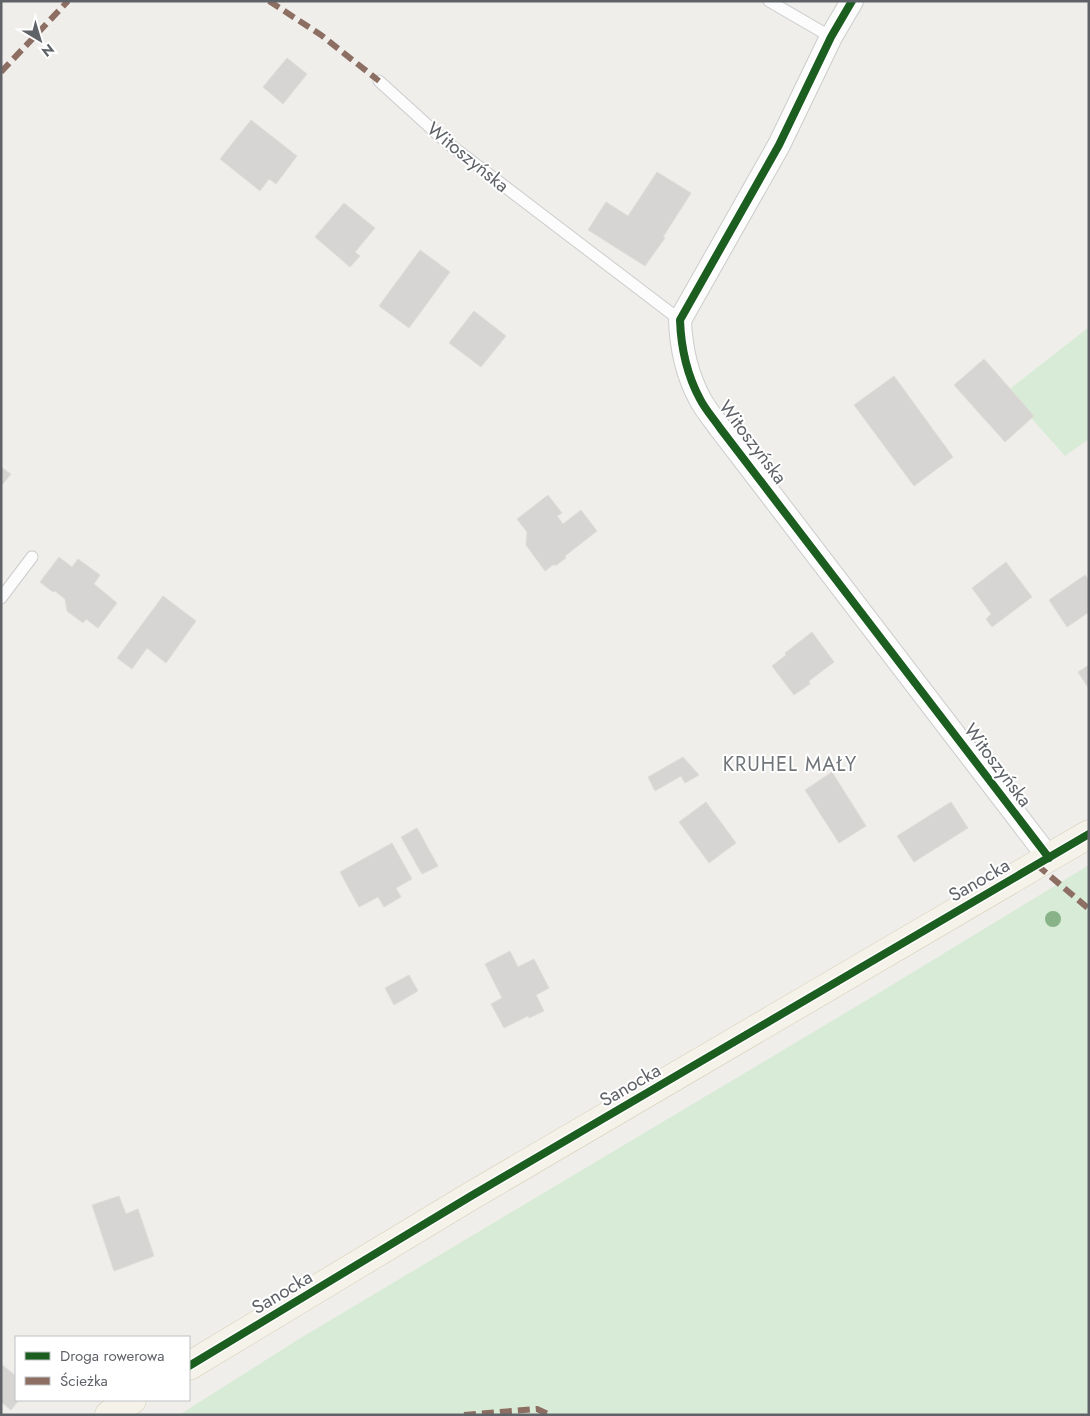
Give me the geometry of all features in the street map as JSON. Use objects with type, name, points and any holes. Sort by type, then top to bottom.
[{"type":"main road","name":"Sanocka","points":[[190,1365],[471,1196],[1089,834]]},
{"type":"main road","points":[[109,1415],[130,1401]]},
{"type":"street","points":[[680,320],[780,145],[831,37],[852,1]]},
{"type":"street","name":"Witoszyńska","points":[[680,320],[680,333],[687,367],[700,399],[720,428],[1049,858]]},
{"type":"lane","points":[[769,1],[831,37]]},
{"type":"lane","name":"Witoszyńska","points":[[379,81],[445,141],[680,320]]},
{"type":"lane","points":[[1,598],[32,557]]},
{"type":"green space","points":[[1089,327],[1089,439],[1065,456],[1007,391]]},
{"type":"green space","points":[[1089,865],[1089,1415],[179,1415],[299,1339],[882,991]]},
{"type":"building","points":[[287,58],[307,74],[283,104],[263,87]]},
{"type":"building","points":[[251,120],[297,156],[276,184],[269,179],[260,191],[220,159]]},
{"type":"building","points":[[657,172],[691,193],[663,237],[665,238],[645,266],[588,230],[606,202],[628,216]]},
{"type":"building","points":[[344,203],[375,228],[355,252],[360,256],[350,267],[315,237]]},
{"type":"building","points":[[420,250],[450,272],[409,328],[379,306]]},
{"type":"building","points":[[474,311],[506,336],[481,367],[449,343]]},
{"type":"building","points":[[984,359],[1034,416],[1005,442],[954,385]]},
{"type":"building","points":[[894,376],[953,457],[914,486],[854,405]]},
{"type":"building","points":[[1,467],[11,474],[1,486]]},
{"type":"building","points":[[548,495],[562,513],[557,516],[563,524],[581,510],[597,531],[565,556],[566,558],[545,571],[526,545],[527,532],[517,519]]},
{"type":"building","points":[[59,557],[72,567],[78,559],[100,575],[94,584],[117,603],[98,628],[86,619],[83,623],[67,611],[65,599],[40,582]]},
{"type":"building","points":[[1006,562],[1032,597],[992,627],[986,619],[991,614],[972,588]]},
{"type":"building","points":[[1085,575],[1089,580],[1089,612],[1067,627],[1049,600]]},
{"type":"building","points":[[163,596],[196,621],[166,663],[147,648],[132,669],[117,658]]},
{"type":"building","points":[[812,632],[834,662],[809,681],[810,684],[794,695],[772,666]]},
{"type":"building","points":[[1089,665],[1089,689],[1078,672]]},
{"type":"building","points":[[683,757],[699,775],[685,783],[681,776],[655,791],[648,777]]},
{"type":"building","points":[[832,772],[866,826],[839,843],[805,790]]},
{"type":"building","points":[[706,802],[736,843],[709,863],[679,822]]},
{"type":"building","points":[[951,802],[968,828],[914,862],[897,836]]},
{"type":"building","points":[[417,828],[438,866],[422,874],[401,837]]},
{"type":"building","points":[[392,843],[412,879],[396,888],[401,897],[384,907],[378,897],[359,907],[340,872]]},
{"type":"building","points":[[510,951],[518,967],[534,959],[549,988],[536,995],[544,1011],[529,1018],[528,1016],[504,1028],[491,1004],[502,998],[485,964]]},
{"type":"building","points":[[409,975],[418,991],[394,1005],[385,988]]},
{"type":"building","points":[[119,1196],[126,1214],[138,1209],[154,1256],[114,1271],[92,1205]]},
{"type":"building","points":[[1,1364],[15,1375],[15,1401],[18,1401],[11,1410],[1,1402]]},
{"type":"marked path","points":[[1,72],[68,1]]},
{"type":"marked path","points":[[269,1],[321,35],[379,81]]},
{"type":"marked path","points":[[1037,865],[1089,909]]},
{"type":"marked path","points":[[464,1415],[537,1409],[550,1415]]},
{"type":"cycle path","points":[[852,1],[831,37],[779,145],[680,320],[686,361],[695,390],[709,414],[1049,858]]},
{"type":"cycle path","points":[[190,1365],[471,1196],[1089,834]]},
{"type":"district","name":"KRUHEL MAŁY","points":[[790,764]]}]
